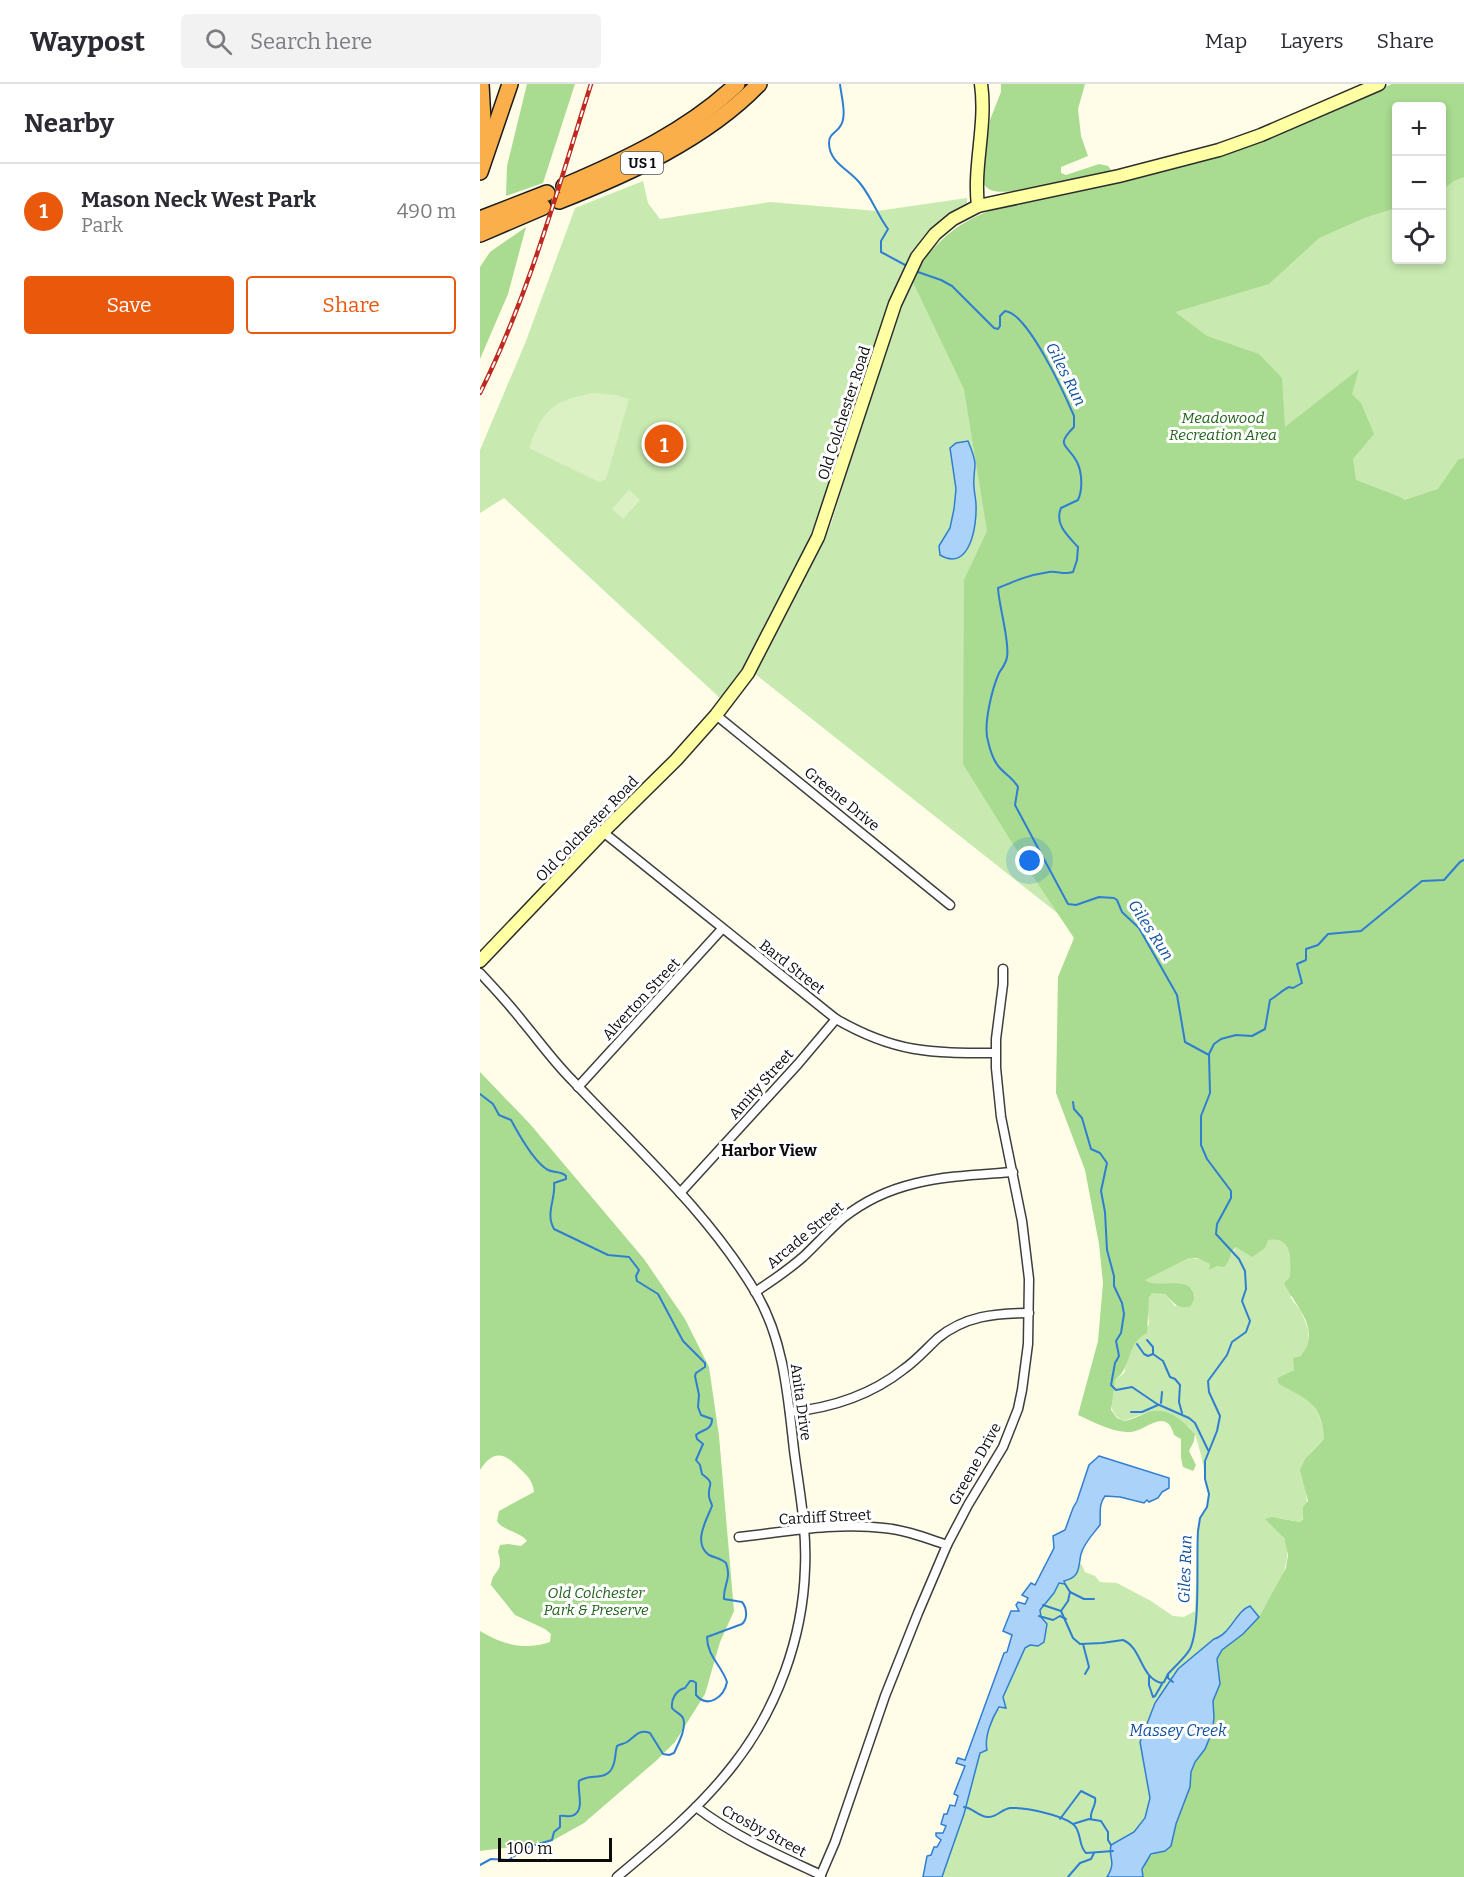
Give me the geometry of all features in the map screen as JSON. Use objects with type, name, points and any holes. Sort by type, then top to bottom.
[{"type":"highway","points":[[480,155],[483,120],[481,84]]},
{"type":"highway","points":[[480,172],[510,84]]},
{"type":"highway","name":"US 1","points":[[480,234],[688,123],[737,84]]},
{"type":"highway","name":"US 1","points":[[480,219],[598,185],[690,139],[728,112],[759,84]]},
{"type":"street","points":[[978,207],[977,190],[983,123],[981,84]]},
{"type":"street","name":"Old Colchester Road","points":[[480,961],[671,764],[716,715],[748,673],[818,537],[895,304],[907,276],[924,247],[940,230],[964,212],[978,207],[1119,176],[1219,150],[1261,135],[1379,84]]},
{"type":"street","name":"Greene Drive","points":[[716,715],[950,905]]},
{"type":"street","name":"Bard Street","points":[[603,832],[836,1019],[860,1033],[908,1049],[939,1053],[995,1053]]},
{"type":"street","name":"Alverton Street","points":[[578,1087],[722,929]]},
{"type":"street","name":"Greene Drive","points":[[820,1876],[835,1842],[885,1696],[947,1545],[1003,1447],[1018,1408],[1024,1381],[1029,1279],[1025,1242],[998,1097],[995,1053],[1003,969]]},
{"type":"street","name":"Anita Drive","points":[[480,973],[578,1087],[680,1193],[722,1244],[755,1292],[769,1322],[780,1354],[790,1412],[804,1530],[805,1567],[801,1608],[793,1645],[781,1681],[746,1749],[723,1778],[696,1807],[617,1877]]},
{"type":"street","name":"Amity Street","points":[[680,1193],[836,1019]]},
{"type":"street","name":"Arcade Street","points":[[755,1292],[790,1269],[845,1217],[885,1193],[934,1178],[1013,1172]]},
{"type":"street","points":[[790,1412],[832,1405],[870,1391],[905,1369],[946,1332],[969,1320],[983,1315],[1029,1313]]},
{"type":"street","name":"Cardiff Street","points":[[739,1537],[804,1530],[882,1528],[905,1532],[947,1545]]},
{"type":"street","name":"Crosby Street","points":[[696,1807],[721,1825],[820,1876]]},
{"type":"green space","points":[[527,84],[575,84],[543,183],[506,196],[507,166]]},
{"type":"green space","points":[[1001,84],[1085,84],[1078,109],[1081,136],[1088,156],[1061,167],[1061,173],[1066,175],[1099,164],[1108,166],[1111,170],[1071,181],[1016,191],[1003,192],[988,188],[982,183],[990,120],[1001,92]]},
{"type":"green space","name":"Meadowood Recreation Area","points":[[1392,84],[1464,84],[1464,1203],[1290,1297],[1301,1311],[1308,1329],[1309,1342],[1294,1370],[1277,1378],[1303,1396],[1315,1408],[1324,1439],[1305,1461],[1303,1469],[1307,1501],[1305,1515],[1300,1522],[1279,1518],[1266,1520],[1282,1534],[1287,1547],[1287,1558],[1276,1589],[1259,1617],[1250,1607],[1220,1637],[1214,1639],[1178,1669],[1155,1703],[1140,1742],[1150,1798],[1145,1818],[1134,1832],[1110,1851],[1114,1863],[1107,1877],[942,1877],[964,1814],[980,1753],[987,1747],[987,1736],[991,1723],[997,1711],[1006,1705],[1003,1697],[1025,1648],[1030,1645],[1038,1646],[1044,1642],[1047,1624],[1039,1610],[1054,1593],[1059,1583],[1065,1584],[1064,1581],[1077,1573],[1081,1563],[1085,1572],[1095,1576],[1100,1582],[1117,1583],[1173,1616],[1184,1617],[1195,1611],[1198,1531],[1209,1494],[1195,1434],[1188,1426],[1145,1413],[1124,1421],[1114,1413],[1111,1404],[1115,1380],[1124,1373],[1132,1347],[1149,1324],[1148,1304],[1152,1292],[1165,1294],[1175,1306],[1195,1296],[1192,1289],[1186,1286],[1155,1284],[1144,1280],[1189,1258],[1210,1264],[1210,1269],[1230,1256],[1237,1246],[1246,1252],[1104,950],[755,674],[831,524],[900,303],[922,261],[959,226],[989,211],[1128,180],[1214,156],[1297,126]]},
{"type":"green space","name":"Meadowood Recreation Area","points":[[1392,84],[1464,84],[1464,177],[1446,187],[1446,102],[1392,102],[1392,209],[1364,218],[1319,238],[1269,284],[1175,312],[1207,336],[1259,354],[1282,378],[1285,427],[1359,369],[1352,394],[1361,403],[1374,434],[1353,459],[1356,480],[1405,500],[1438,489],[1458,460],[1464,458],[1464,1877],[1143,1877],[1147,1860],[1155,1853],[1171,1846],[1176,1824],[1190,1787],[1191,1772],[1205,1749],[1214,1718],[1213,1701],[1220,1684],[1217,1659],[1222,1650],[1243,1634],[1259,1617],[1286,1568],[1288,1555],[1284,1538],[1265,1519],[1272,1517],[1300,1522],[1303,1519],[1303,1507],[1308,1501],[1300,1470],[1305,1459],[1324,1439],[1322,1427],[1320,1417],[1312,1404],[1279,1384],[1277,1378],[1294,1370],[1293,1358],[1301,1356],[1307,1345],[1308,1327],[1284,1283],[1290,1277],[1290,1256],[1289,1250],[1282,1242],[1268,1240],[1265,1248],[1252,1257],[1236,1247],[1224,1267],[1217,1266],[1209,1270],[1210,1264],[1197,1258],[1189,1258],[1145,1280],[1157,1284],[1186,1285],[1191,1288],[1194,1299],[1190,1307],[1181,1307],[1165,1294],[1152,1293],[1149,1298],[1147,1333],[1135,1343],[1125,1368],[1115,1380],[1111,1410],[1117,1418],[1124,1421],[1153,1411],[1160,1411],[1167,1412],[1185,1423],[1195,1434],[1189,1451],[1196,1465],[1193,1471],[1183,1467],[1181,1439],[1174,1435],[1166,1422],[1160,1421],[1127,1432],[1108,1428],[1078,1415],[1098,1341],[1103,1283],[1099,1244],[1085,1170],[1056,1093],[1058,977],[1074,938],[963,764],[964,580],[987,531],[964,389],[911,278],[946,237],[963,224],[984,213],[1180,167],[1234,150]]},
{"type":"green space","points":[[643,181],[648,203],[660,219],[770,202],[877,211],[967,198],[967,206],[912,256],[901,274],[889,303],[873,360],[818,526],[747,665],[721,699],[504,498],[480,513],[480,450],[526,341],[575,208]]},
{"type":"green space","points":[[526,227],[508,294],[480,359],[480,267],[490,252]]},
{"type":"green space","points":[[594,393],[629,399],[606,479],[599,482],[529,448],[539,424],[551,408],[569,399]]},
{"type":"green space","points":[[629,490],[640,500],[623,519],[612,509]]},
{"type":"green space","name":"Old Colchester Park & Preserve","points":[[480,1072],[530,1124],[644,1259],[685,1319],[709,1367],[719,1436],[734,1611],[720,1642],[705,1694],[675,1742],[657,1760],[584,1823],[550,1842],[480,1851],[480,1631],[505,1643],[523,1646],[550,1642],[551,1634],[515,1615],[491,1585],[500,1564],[498,1552],[500,1545],[521,1546],[527,1541],[497,1521],[499,1511],[534,1492],[527,1476],[503,1456],[494,1456],[489,1459],[480,1470]]},
{"type":"water","points":[[968,441],[975,463],[975,524],[970,544],[965,552],[958,558],[950,559],[940,555],[939,546],[950,528],[954,509],[956,489],[950,448],[956,443]]},
{"type":"water","points":[[1099,1456],[1169,1478],[1169,1488],[1158,1498],[1149,1502],[1147,1500],[1144,1503],[1120,1497],[1105,1496],[1103,1499],[1100,1525],[1084,1546],[1076,1574],[1064,1581],[1065,1584],[1059,1583],[1040,1610],[1041,1617],[1047,1624],[1044,1642],[1038,1646],[1030,1645],[1025,1648],[1003,1697],[1006,1708],[999,1707],[991,1722],[987,1750],[980,1753],[964,1814],[942,1877],[923,1877],[927,1856],[931,1855],[934,1847],[937,1847],[941,1840],[936,1833],[943,1833],[946,1826],[941,1824],[944,1814],[947,1814],[950,1805],[955,1806],[958,1796],[954,1794],[965,1766],[956,1763],[958,1758],[965,1760],[1004,1653],[1007,1652],[1012,1635],[1003,1631],[1011,1611],[1019,1611],[1016,1605],[1018,1602],[1025,1604],[1028,1598],[1022,1595],[1031,1583],[1035,1585],[1054,1548],[1053,1536],[1065,1530],[1089,1465]]},
{"type":"water","name":"Massey Creek","points":[[1250,1606],[1259,1617],[1243,1634],[1222,1650],[1217,1659],[1220,1684],[1213,1701],[1212,1732],[1191,1772],[1190,1787],[1176,1824],[1171,1846],[1165,1851],[1151,1854],[1142,1869],[1143,1877],[1107,1877],[1112,1864],[1111,1845],[1134,1832],[1145,1818],[1150,1798],[1140,1742],[1155,1703],[1178,1669],[1225,1632]]},
{"type":"waterway","name":"Giles Run","points":[[840,84],[844,116],[841,125],[830,137],[830,150],[840,165],[863,187],[888,229],[881,241],[881,252],[907,266]]},
{"type":"waterway","name":"Giles Run","points":[[915,271],[952,286],[994,328],[998,329],[1000,326],[1000,316],[1005,311],[1014,315],[1024,325],[1045,356],[1074,416],[1074,427],[1064,442],[1079,466],[1081,491],[1078,500],[1061,508],[1059,519],[1063,529],[1078,547],[1077,560],[1073,572],[1042,573],[998,588],[1008,651],[991,697],[987,726],[988,741],[997,764],[1018,787],[1015,805],[1068,904],[1076,905],[1099,897],[1117,900],[1122,912],[1139,928],[1177,995],[1185,1042],[1209,1055],[1210,1093],[1201,1116],[1201,1145],[1207,1159],[1231,1191],[1231,1198],[1217,1224],[1216,1234],[1239,1259],[1245,1271],[1246,1289],[1242,1301],[1250,1321],[1246,1332],[1232,1342],[1227,1355],[1208,1381],[1209,1392],[1220,1416],[1217,1431],[1205,1461],[1205,1479],[1209,1494],[1198,1531],[1196,1625],[1190,1649],[1168,1674],[1168,1678],[1173,1682]]},
{"type":"waterway","points":[[1209,1054],[1214,1044],[1221,1039],[1236,1035],[1252,1036],[1265,1029],[1270,1000],[1289,987],[1293,988],[1302,983],[1297,964],[1306,960],[1306,949],[1318,945],[1328,934],[1361,931],[1422,881],[1444,880],[1464,860]]},
{"type":"waterway","points":[[480,1094],[493,1104],[499,1115],[511,1120],[527,1147],[543,1166],[566,1176],[566,1179],[554,1183],[550,1217],[554,1229],[608,1255],[629,1257],[639,1270],[636,1276],[637,1281],[658,1294],[683,1341],[705,1363],[705,1367],[695,1376],[699,1395],[698,1407],[701,1415],[712,1419],[712,1423],[709,1428],[696,1435],[703,1444],[696,1460],[702,1474],[710,1482],[709,1496],[712,1506],[701,1538],[704,1550],[726,1563],[728,1578],[724,1599],[742,1602],[746,1613],[742,1624],[707,1637],[709,1650],[727,1682],[723,1692],[715,1699],[705,1701],[696,1695],[696,1683],[690,1681],[675,1695],[672,1708],[682,1717],[684,1726],[674,1753],[663,1754],[650,1733],[637,1734],[617,1746],[615,1761],[607,1774],[579,1781],[579,1809],[572,1816],[560,1816],[560,1827],[554,1832],[552,1840],[525,1848],[509,1860],[491,1859],[480,1865]]},
{"type":"waterway","points":[[1073,1102],[1074,1109],[1082,1118],[1091,1149],[1100,1153],[1107,1163],[1101,1191],[1105,1212],[1107,1250],[1114,1276],[1114,1286],[1122,1303],[1124,1314],[1121,1333],[1116,1341],[1119,1356],[1115,1363],[1111,1385],[1116,1390],[1132,1387],[1157,1404],[1189,1418],[1195,1423],[1208,1450]]},
{"type":"waterway","points":[[1147,1340],[1153,1347],[1153,1354],[1163,1361],[1170,1377],[1180,1385],[1179,1402],[1182,1413]]},
{"type":"waterway","points":[[1137,1344],[1144,1354],[1148,1356],[1153,1354]]},
{"type":"waterway","points":[[1161,1403],[1162,1392]]},
{"type":"waterway","points":[[1131,1412],[1142,1412],[1158,1405]]},
{"type":"waterway","points":[[1061,1611],[1068,1601],[1070,1592],[1065,1584]]},
{"type":"waterway","points":[[1070,1592],[1084,1599],[1094,1599]]},
{"type":"waterway","points":[[1043,1605],[1061,1611],[1073,1638],[1080,1644],[1123,1640],[1134,1649],[1154,1680],[1164,1682],[1168,1674]]},
{"type":"waterway","points":[[1039,1616],[1053,1620],[1060,1616],[1066,1619]]},
{"type":"waterway","points":[[1083,1644],[1089,1667],[1085,1674]]},
{"type":"waterway","points":[[1149,1676],[1153,1697],[1162,1684]]},
{"type":"waterway","points":[[1060,1819],[1081,1791],[1095,1798],[1091,1818]]},
{"type":"waterway","points":[[964,1807],[985,1817],[995,1816],[1010,1808],[1043,1812],[1073,1824],[1086,1853],[1113,1851]]},
{"type":"waterway","points":[[1073,1824],[1089,1819],[1101,1821],[1108,1832],[1111,1845]]},
{"type":"waterway","points":[[1068,1877],[1080,1863],[1091,1859],[1094,1853]]},
{"type":"railway","points":[[480,393],[528,280],[591,84]]},
{"type":"place","name":"Mason Neck West Park","points":[[664,444]]},
{"type":"district","name":"Harbor View","points":[[769,1150]]}]
